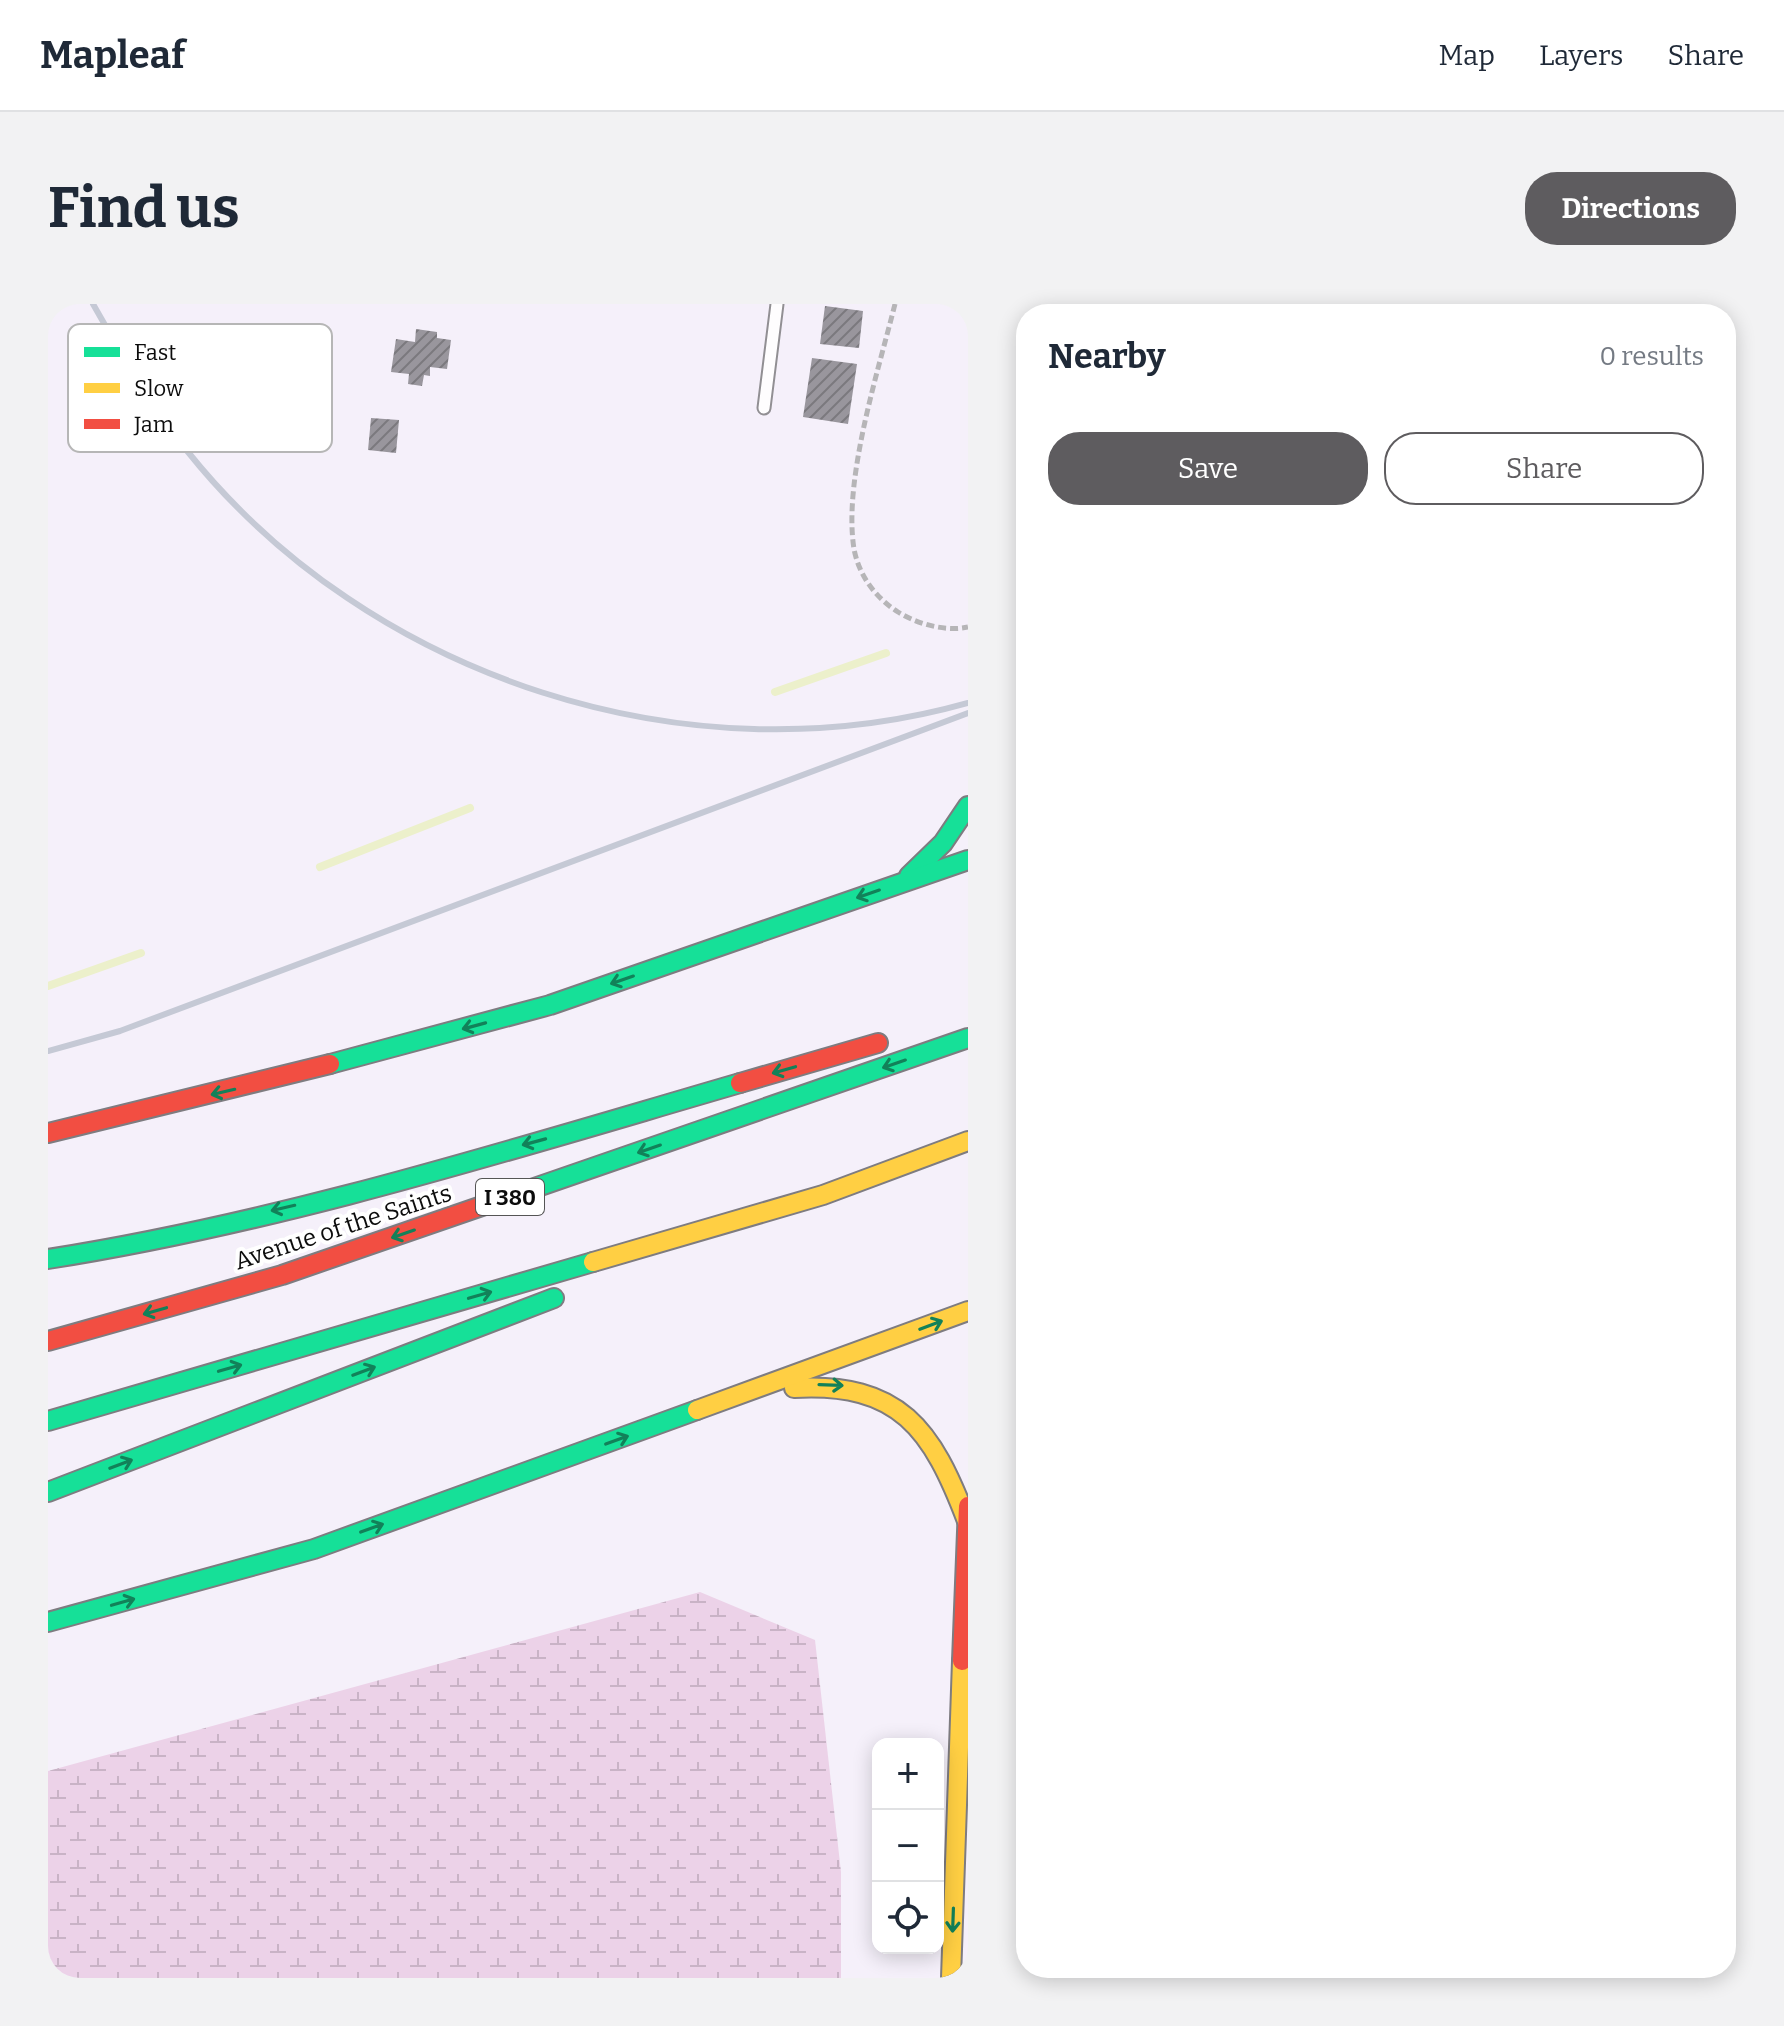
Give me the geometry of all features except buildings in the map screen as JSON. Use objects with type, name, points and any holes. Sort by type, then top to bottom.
[{"type":"highway","points":[[903,882],[943,843],[965,812]]},
{"type":"highway","points":[[48,1133],[254,1084],[550,1005],[968,860]]},
{"type":"highway","points":[[941,1027],[968,1022]]},
{"type":"highway","points":[[48,1259],[94,1253],[327,1197],[613,1121],[898,1037]]},
{"type":"highway","name":"Avenue of the Saints","points":[[48,1341],[282,1275],[968,1038]]},
{"type":"highway","points":[[615,1275],[968,1141]]},
{"type":"highway","points":[[48,1421],[823,1195]]},
{"type":"highway","points":[[48,1492],[570,1292]]},
{"type":"highway","points":[[48,1622],[314,1549],[968,1311]]},
{"type":"highway","points":[[700,1411],[821,1384],[848,1386],[872,1393],[911,1420],[941,1457],[967,1514],[951,1978]]},
{"type":"lane","points":[[764,408],[777,304]]},
{"type":"path","points":[[895,304],[860,459],[853,529],[854,551],[872,590],[886,605],[923,623],[958,629],[968,627]]},
{"type":"green space","points":[[700,1592],[815,1640],[841,1872],[841,1978],[48,1978],[48,1771]]},
{"type":"waterway","points":[[775,692],[886,653]]},
{"type":"waterway","points":[[320,867],[470,808]]},
{"type":"waterway","points":[[48,986],[141,953]]},
{"type":"railway","points":[[93,304],[105,324]]},
{"type":"railway","points":[[188,452],[262,531],[347,598],[441,652],[542,692],[647,718],[754,729],[862,724],[968,703]]},
{"type":"railway","points":[[48,1051],[120,1031],[968,713]]},
{"type":"traffic: fast","points":[[909,876],[943,843],[968,806]]},
{"type":"traffic: fast","points":[[330,1064],[550,1005],[968,860]]},
{"type":"traffic: fast","points":[[511,1196],[968,1038]]},
{"type":"traffic: fast","points":[[48,1259],[223,1225],[397,1182],[740,1083]]},
{"type":"traffic: fast","points":[[48,1421],[593,1262]]},
{"type":"traffic: fast","points":[[48,1492],[554,1298]]},
{"type":"traffic: fast","points":[[48,1622],[314,1549],[697,1410]]},
{"type":"traffic: slow","points":[[593,1262],[823,1195],[968,1141]]},
{"type":"traffic: slow","points":[[697,1410],[968,1311]]},
{"type":"traffic: slow","points":[[794,1388],[830,1388],[861,1393],[886,1403],[907,1418],[925,1437],[940,1461],[967,1521]]},
{"type":"traffic: slow","points":[[951,1978],[962,1661]]},
{"type":"traffic: jam","points":[[740,1083],[878,1043]]},
{"type":"traffic: jam","points":[[48,1133],[330,1064]]},
{"type":"traffic: jam","points":[[48,1341],[282,1275],[511,1196]]},
{"type":"traffic: jam","points":[[962,1661],[968,1506]]}]
